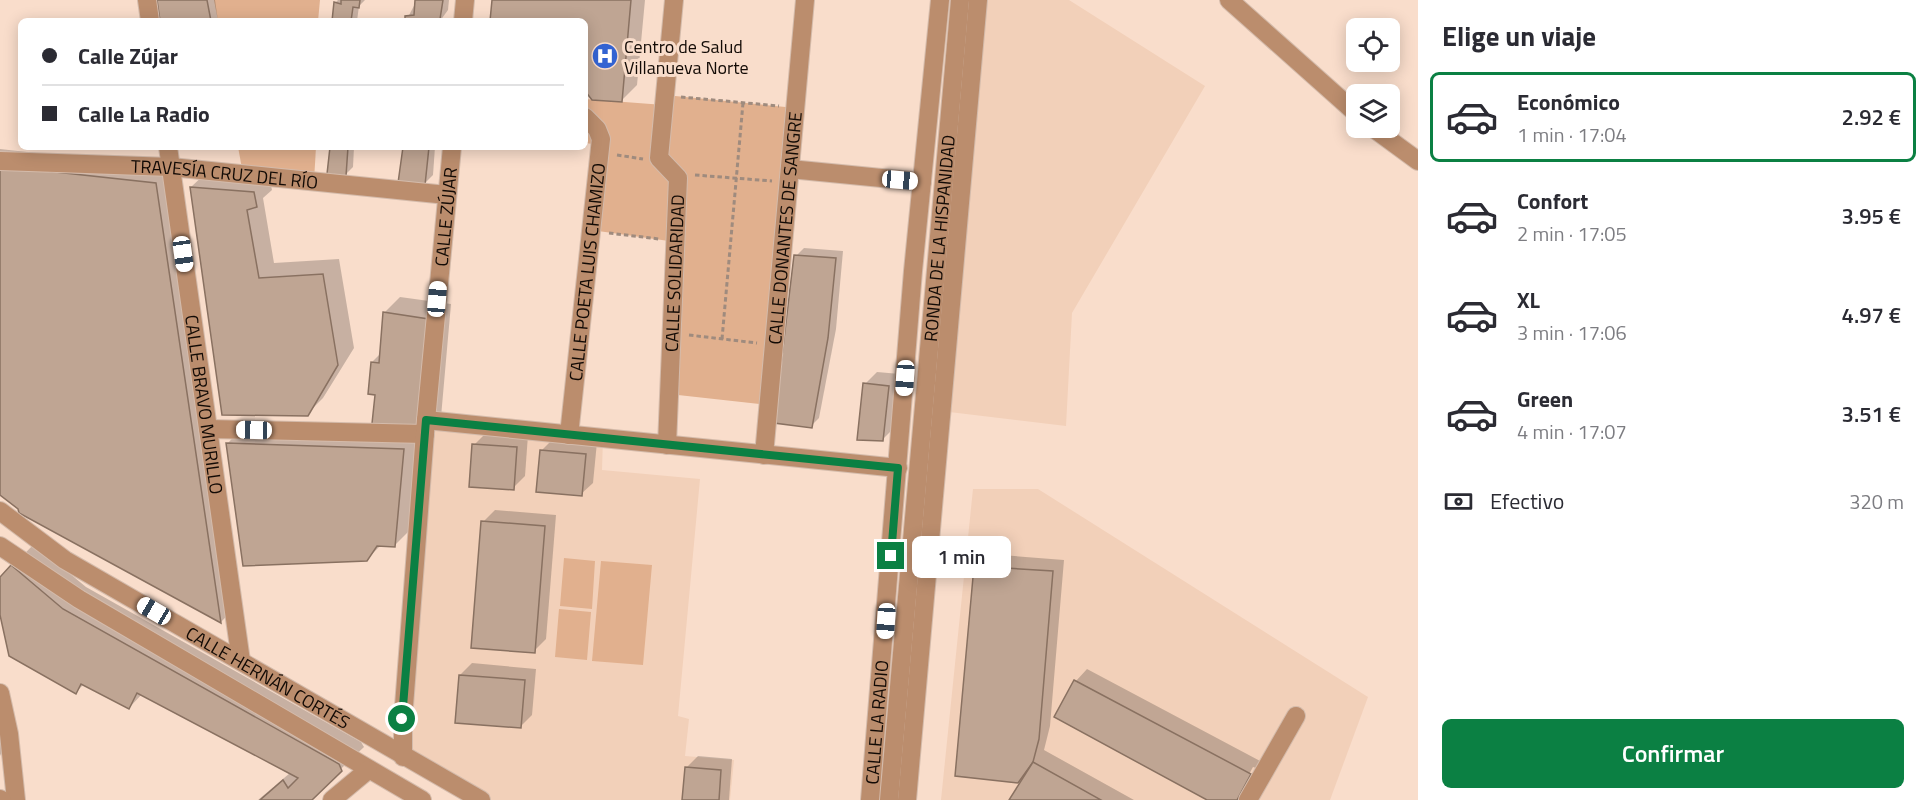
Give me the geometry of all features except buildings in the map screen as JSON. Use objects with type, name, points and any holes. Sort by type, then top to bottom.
[{"type":"street","points":[[147,0],[150,18]]},
{"type":"street","points":[[464,18],[465,0]]},
{"type":"street","name":"CALLE SOLIDARIDAD","points":[[667,445],[678,178],[658,158],[674,0]]},
{"type":"street","name":"CALLE DONANTES DE SANGRE","points":[[764,455],[805,0]]},
{"type":"street","name":"CALLE LA RADIO","points":[[870,800],[922,182],[940,0]]},
{"type":"street","name":"RONDA DE LA HISPANIDAD","points":[[889,800],[960,0]]},
{"type":"street","name":"RONDA DE LA HISPANIDAD","points":[[908,800],[978,0]]},
{"type":"street","points":[[1229,0],[1346,104]]},
{"type":"street","name":"CALLE POETA LUIS CHAMIZO","points":[[569,435],[601,139],[597,129],[588,120]]},
{"type":"street","points":[[1387,138],[1418,161]]},
{"type":"street","name":"CALLE BRAVO MURILLO","points":[[168,150],[241,661]]},
{"type":"street","name":"CALLE ZÚJAR","points":[[404,757],[402,719],[452,150]]},
{"type":"street","name":"TRAVESÍA CRUZ DEL RÍO","points":[[0,161],[171,167],[447,195]]},
{"type":"street","points":[[790,176],[922,182]]},
{"type":"street","points":[[208,429],[426,427],[569,435],[898,468]]},
{"type":"street","name":"CALLE HERNÁN CORTÉS","points":[[0,511],[65,560],[481,800]]},
{"type":"street","name":"CALLE HERNÁN CORTÉS","points":[[0,546],[79,599],[422,800]]},
{"type":"street","points":[[0,693],[9,734],[16,800]]},
{"type":"street","points":[[1248,800],[1296,716]]},
{"type":"street","points":[[378,742],[391,734],[402,719]]},
{"type":"street","points":[[340,798],[368,770]]},
{"type":"path","points":[[665,95],[796,108]]},
{"type":"path","points":[[722,339],[743,103]]},
{"type":"path","points":[[599,152],[668,167],[736,178],[790,176]]},
{"type":"path","points":[[591,230],[676,242]]},
{"type":"path","points":[[672,333],[774,345]]},
{"type":"shaded area","points":[[214,0],[320,0],[318,18],[217,18]]},
{"type":"shaded area","points":[[978,0],[1069,0],[1205,86],[1072,313],[1066,426],[941,411]]},
{"type":"shaded area","points":[[665,95],[796,108],[769,405],[669,394],[676,242],[591,230],[600,145],[588,143],[588,99],[664,105]]},
{"type":"shaded area","points":[[239,150],[316,150],[314,181],[243,174]]},
{"type":"shaded area","points":[[426,420],[603,438],[602,470],[700,479],[678,716],[689,719],[685,756],[734,760],[730,800],[481,800],[403,757]]},
{"type":"shaded area","points":[[973,489],[1038,489],[1368,697],[1330,800],[941,800]]},
{"type":"shaded area","points":[[564,558],[595,561],[592,609],[560,606]]},
{"type":"shaded area","points":[[601,561],[652,565],[643,665],[592,661]]},
{"type":"shaded area","points":[[559,609],[591,612],[587,660],[555,657]]},
{"type":"place","name":"Centro de Salud Villanueva Norte","points":[[605,56]]},
{"type":"route","points":[[402,719],[426,420],[898,468],[891,556]]}]
